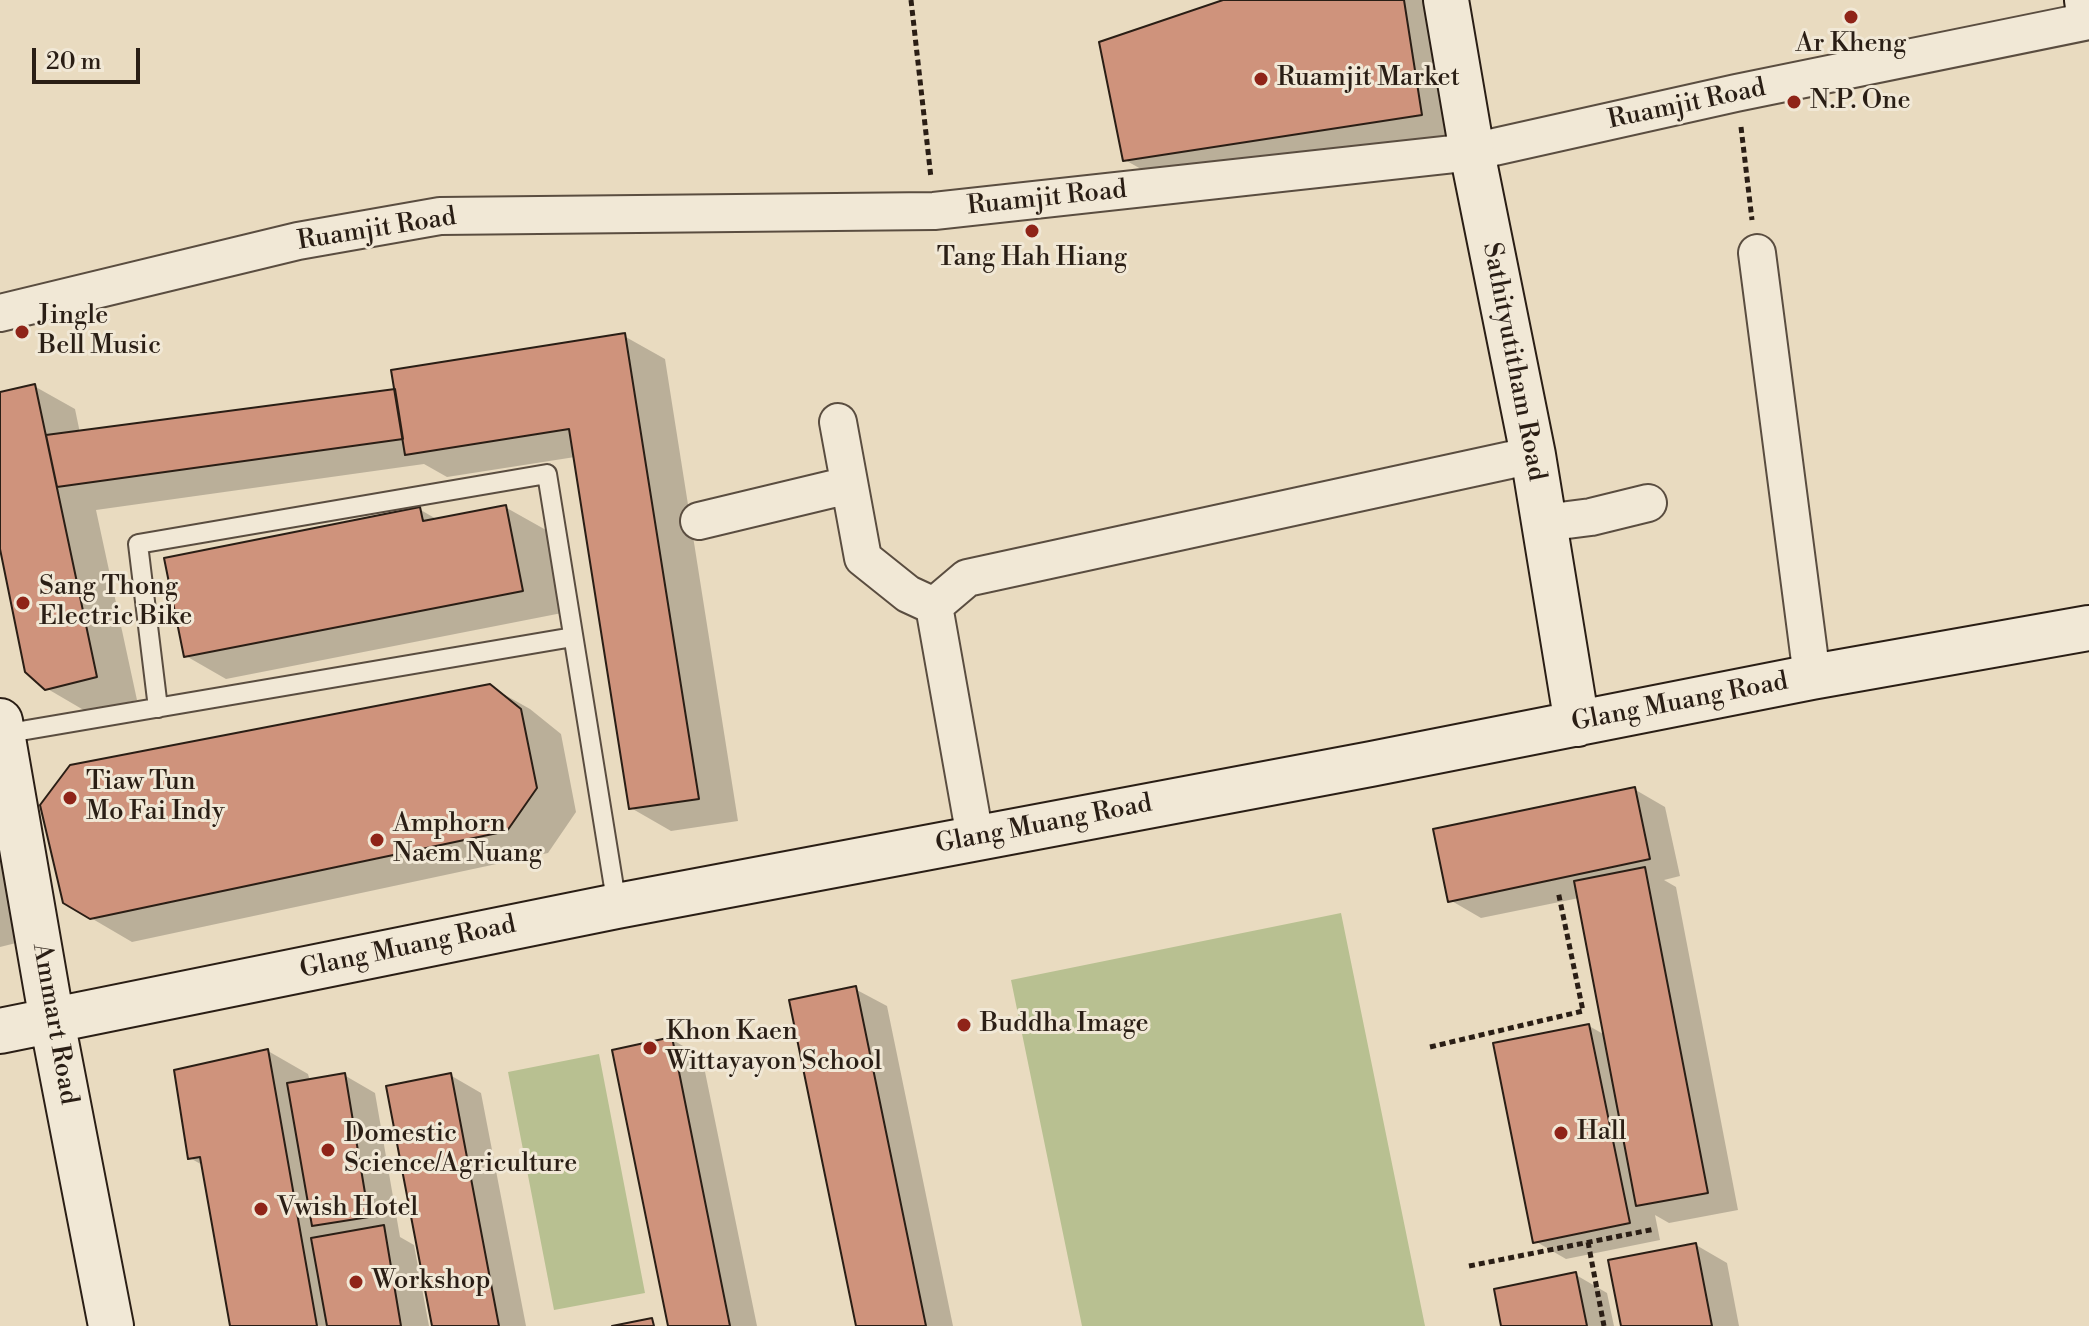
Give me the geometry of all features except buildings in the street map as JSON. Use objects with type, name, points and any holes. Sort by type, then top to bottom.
[{"type":"main road","name":"Sathityutitham Road","points":[[1446,0],[1472,152],[1533,455],[1577,724]]},
{"type":"main road","points":[[2087,0],[2089,14]]},
{"type":"main road","name":"Glang Muang Road","points":[[0,1031],[617,906],[1812,677],[2089,628]]},
{"type":"main road","name":"Ammart Road","points":[[1,727],[52,1021],[111,1326]]},
{"type":"street","name":"Ruamjit Road","points":[[0,313],[298,241],[440,216],[934,211],[1472,152],[1736,93],[2089,21]]},
{"type":"street","points":[[1757,253],[1812,677]]},
{"type":"street","points":[[838,422],[863,558],[908,594],[934,606]]},
{"type":"street","points":[[934,606],[967,578],[1533,455]]},
{"type":"street","points":[[699,521],[849,485]]},
{"type":"street","points":[[1544,523],[1591,517],[1648,503]]},
{"type":"street","points":[[934,606],[975,837]]},
{"type":"lane","points":[[158,708],[138,544],[547,474],[617,906]]},
{"type":"lane","points":[[1,727],[158,708],[573,637]]},
{"type":"path","points":[[911,0],[934,211]]},
{"type":"path","points":[[1736,93],[1757,253]]},
{"type":"path","points":[[1430,1047],[1583,1011],[1558,891]]},
{"type":"path","points":[[1469,1266],[1655,1229]]},
{"type":"path","points":[[1588,1242],[1604,1326]]},
{"type":"green space","points":[[1341,913],[1425,1326],[1082,1326],[1011,980]]},
{"type":"green space","points":[[599,1054],[645,1293],[554,1310],[508,1072]]},
{"type":"place","name":"Ar Kheng","points":[[1851,17]]},
{"type":"place","name":"Ruamjit Market","points":[[1261,79]]},
{"type":"place","name":"N.P. One","points":[[1794,102]]},
{"type":"place","name":"Tang Hah Hiang","points":[[1032,231]]},
{"type":"place","name":"Jingle Bell Music","points":[[22,332]]},
{"type":"place","name":"Sang Thong Electric Bike","points":[[23,603]]},
{"type":"place","name":"Tiaw Tun Mo Fai Indy","points":[[70,798]]},
{"type":"place","name":"Amphorn Naem Nuang","points":[[377,840]]},
{"type":"place","name":"Buddha Image","points":[[964,1025]]},
{"type":"place","name":"Khon Kaen Wittayayon School","points":[[650,1048]]},
{"type":"place","name":"Hall","points":[[1561,1133]]},
{"type":"place","name":"Domestic Science/Agriculture","points":[[328,1150]]},
{"type":"place","name":"Vwish Hotel","points":[[261,1209]]},
{"type":"place","name":"Workshop","points":[[356,1282]]}]
